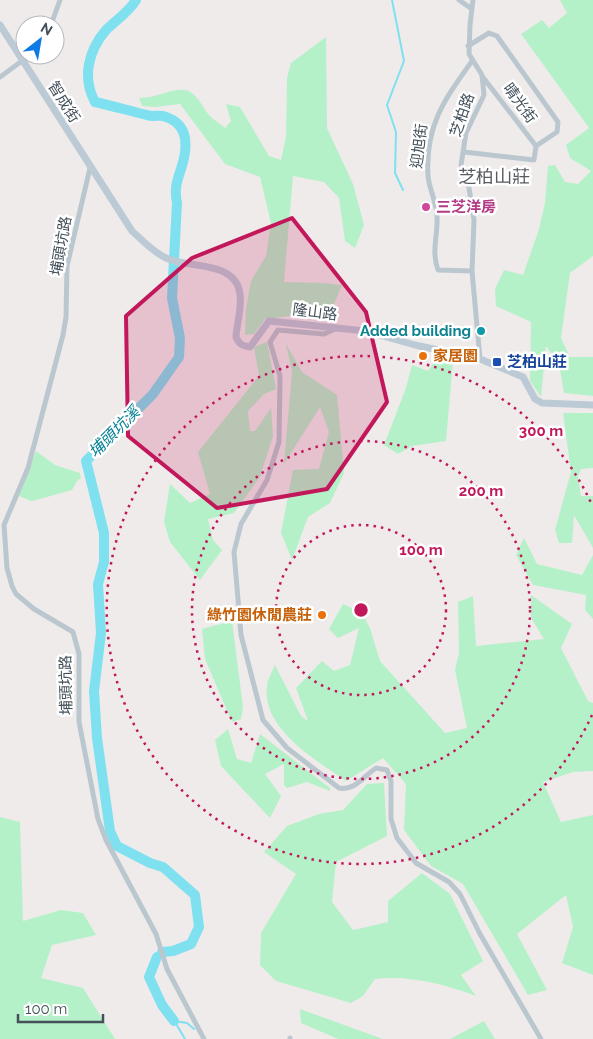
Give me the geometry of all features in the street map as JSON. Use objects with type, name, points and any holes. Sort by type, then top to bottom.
[{"type":"street","points":[[55,15],[60,0]]},
{"type":"street","points":[[459,0],[472,9]]},
{"type":"street","name":"芝柏路","points":[[473,0],[468,46],[472,60],[482,75],[484,95],[466,133],[461,165],[469,188],[474,220],[472,271],[480,359]]},
{"type":"street","name":"智成街","points":[[0,25],[15,48]]},
{"type":"street","points":[[464,152],[534,160],[536,146],[557,132],[558,122],[497,36],[489,33],[468,46]]},
{"type":"street","name":"迎旭街","points":[[472,60],[444,100],[432,125],[428,177],[437,217],[434,257],[438,270],[472,271]]},
{"type":"street","points":[[0,77],[17,65]]},
{"type":"street","name":"智成街","points":[[26,65],[90,168]]},
{"type":"street","name":"晴光街","points":[[482,75],[536,146]]},
{"type":"street","name":"隆山路","points":[[90,168],[132,232],[155,252],[182,263],[224,272],[236,282],[240,295],[236,337],[238,343],[243,347],[250,347],[270,321],[364,331],[480,359],[523,378],[535,399],[542,403],[593,405]]},
{"type":"street","name":"埔頭坑路","points":[[90,168],[67,266],[66,317],[63,335],[28,468],[4,525],[7,568],[16,594],[34,609],[73,632],[79,654],[79,722],[98,819],[106,840],[156,934],[167,970],[204,1039]]},
{"type":"street","points":[[336,329],[324,334],[278,330],[270,342],[280,376],[279,442],[267,480],[242,524],[234,552],[241,635],[257,704],[263,720],[287,748],[339,788],[347,789],[353,787],[376,768],[387,770],[391,781],[391,819],[397,838],[416,863],[449,882],[460,894],[480,934],[541,1039]]},
{"type":"highlighted area","points":[[292,218],[366,312],[387,402],[327,489],[217,508],[128,436],[126,316],[192,258]]},
{"type":"green space","points":[[560,0],[593,0],[593,256],[570,273],[561,338],[570,357],[593,357],[593,396],[564,393],[559,364],[546,346],[541,397],[530,381],[531,322],[496,306],[495,289],[504,270],[523,275],[539,229],[545,203],[548,166],[555,165],[565,182],[578,184],[591,171],[570,158],[566,145],[589,128],[521,34],[542,20],[549,28],[567,13]]},
{"type":"green space","points":[[326,37],[327,128],[353,184],[364,225],[355,248],[345,241],[339,198],[324,182],[293,176],[284,282],[342,285],[331,311],[265,319],[254,334],[245,335],[246,309],[251,281],[266,256],[271,223],[260,177],[225,164],[180,104],[156,107],[142,106],[139,98],[178,90],[189,91],[197,98],[210,116],[225,128],[231,121],[226,104],[240,107],[269,156],[281,160],[286,137],[287,78],[291,63]]},
{"type":"green space","points":[[267,342],[276,389],[264,394],[248,411],[250,431],[255,431],[271,408],[273,436],[260,477],[234,513],[208,519],[213,540],[222,550],[200,580],[170,542],[164,522],[170,484],[190,503],[210,494],[198,452],[259,376],[254,347]]},
{"type":"green space","points":[[286,344],[302,372],[337,395],[344,473],[330,503],[308,517],[292,560],[281,533],[293,470],[319,469],[329,432],[320,407],[284,464],[292,372]]},
{"type":"green space","points":[[438,356],[453,361],[446,441],[412,446],[398,454],[384,445],[406,388],[412,365],[428,371]]},
{"type":"green space","points":[[563,413],[593,413],[593,468],[581,469],[578,477],[581,496],[593,496],[593,548],[574,515],[572,543],[559,543],[555,530],[571,472]]},
{"type":"green space","points":[[36,451],[55,465],[80,473],[81,478],[72,490],[31,501],[19,496]]},
{"type":"green space","points":[[524,538],[537,564],[582,575],[593,555],[593,619],[585,610],[586,595],[533,585],[516,555]]},
{"type":"green space","points":[[531,595],[572,624],[561,648],[588,701],[593,703],[593,771],[573,772],[543,782],[561,822],[593,815],[593,975],[562,963],[573,927],[566,895],[517,934],[547,990],[528,995],[463,884],[431,866],[404,830],[406,784],[383,758],[346,781],[320,763],[293,742],[282,730],[273,716],[268,702],[267,687],[275,665],[301,716],[308,721],[296,688],[322,661],[334,671],[350,665],[359,628],[338,638],[329,629],[343,604],[362,613],[370,628],[380,661],[445,733],[467,728],[455,670],[459,653],[458,602],[473,596],[476,646],[544,639],[531,618]]},
{"type":"green space","points":[[232,621],[243,707],[241,719],[232,722],[205,659],[202,629]]},
{"type":"green space","points":[[228,729],[237,759],[251,763],[260,734],[330,788],[330,791],[307,782],[287,788],[284,785],[284,764],[265,774],[281,796],[270,818],[221,766],[215,740]]},
{"type":"green space","points":[[384,783],[387,836],[336,862],[332,902],[353,930],[388,922],[388,901],[422,873],[450,894],[483,961],[461,975],[476,996],[413,979],[388,978],[375,979],[363,996],[351,1003],[276,981],[260,965],[261,933],[296,874],[264,852],[287,826],[319,814],[343,810],[367,784]]},
{"type":"green space","points":[[0,817],[20,822],[23,921],[61,910],[83,913],[96,935],[52,945],[41,978],[83,988],[115,1039],[0,1039]]},
{"type":"green space","points":[[300,1009],[383,1039],[338,1039],[301,1023]]},
{"type":"green space","points":[[484,1021],[495,1039],[450,1039]]},
{"type":"waterway","name":"埔頭坑溪","points":[[136,0],[100,38],[91,56],[88,74],[89,84],[95,102],[149,116],[163,116],[176,122],[185,138],[185,151],[176,190],[172,298],[180,338],[179,357],[153,394],[86,461],[104,533],[104,562],[98,584],[101,633],[94,691],[97,738],[110,831],[117,846],[150,863],[163,867],[195,895],[199,927],[191,944],[173,951],[162,952]]},
{"type":"waterway","points":[[392,0],[404,61],[387,105],[396,132],[395,173],[403,190]]},
{"type":"waterway","name":"埔頭坑溪","points":[[157,957],[149,977],[162,1005],[174,1021]]},
{"type":"waterway","name":"埔頭坑溪","points":[[174,1021],[187,1023],[194,1029]]},
{"type":"waterway","points":[[175,1022],[185,1039]]},
{"type":"place","name":"三芝洋房","points":[[426,207]]},
{"type":"place","name":"Added building","points":[[481,331]]},
{"type":"place","name":"家居園","points":[[423,356]]},
{"type":"place","name":"芝柏山莊","points":[[497,362]]},
{"type":"place","name":"綠竹園休閒農莊","points":[[322,615]]},
{"type":"district","name":"芝柏山莊","points":[[494,176]]}]
